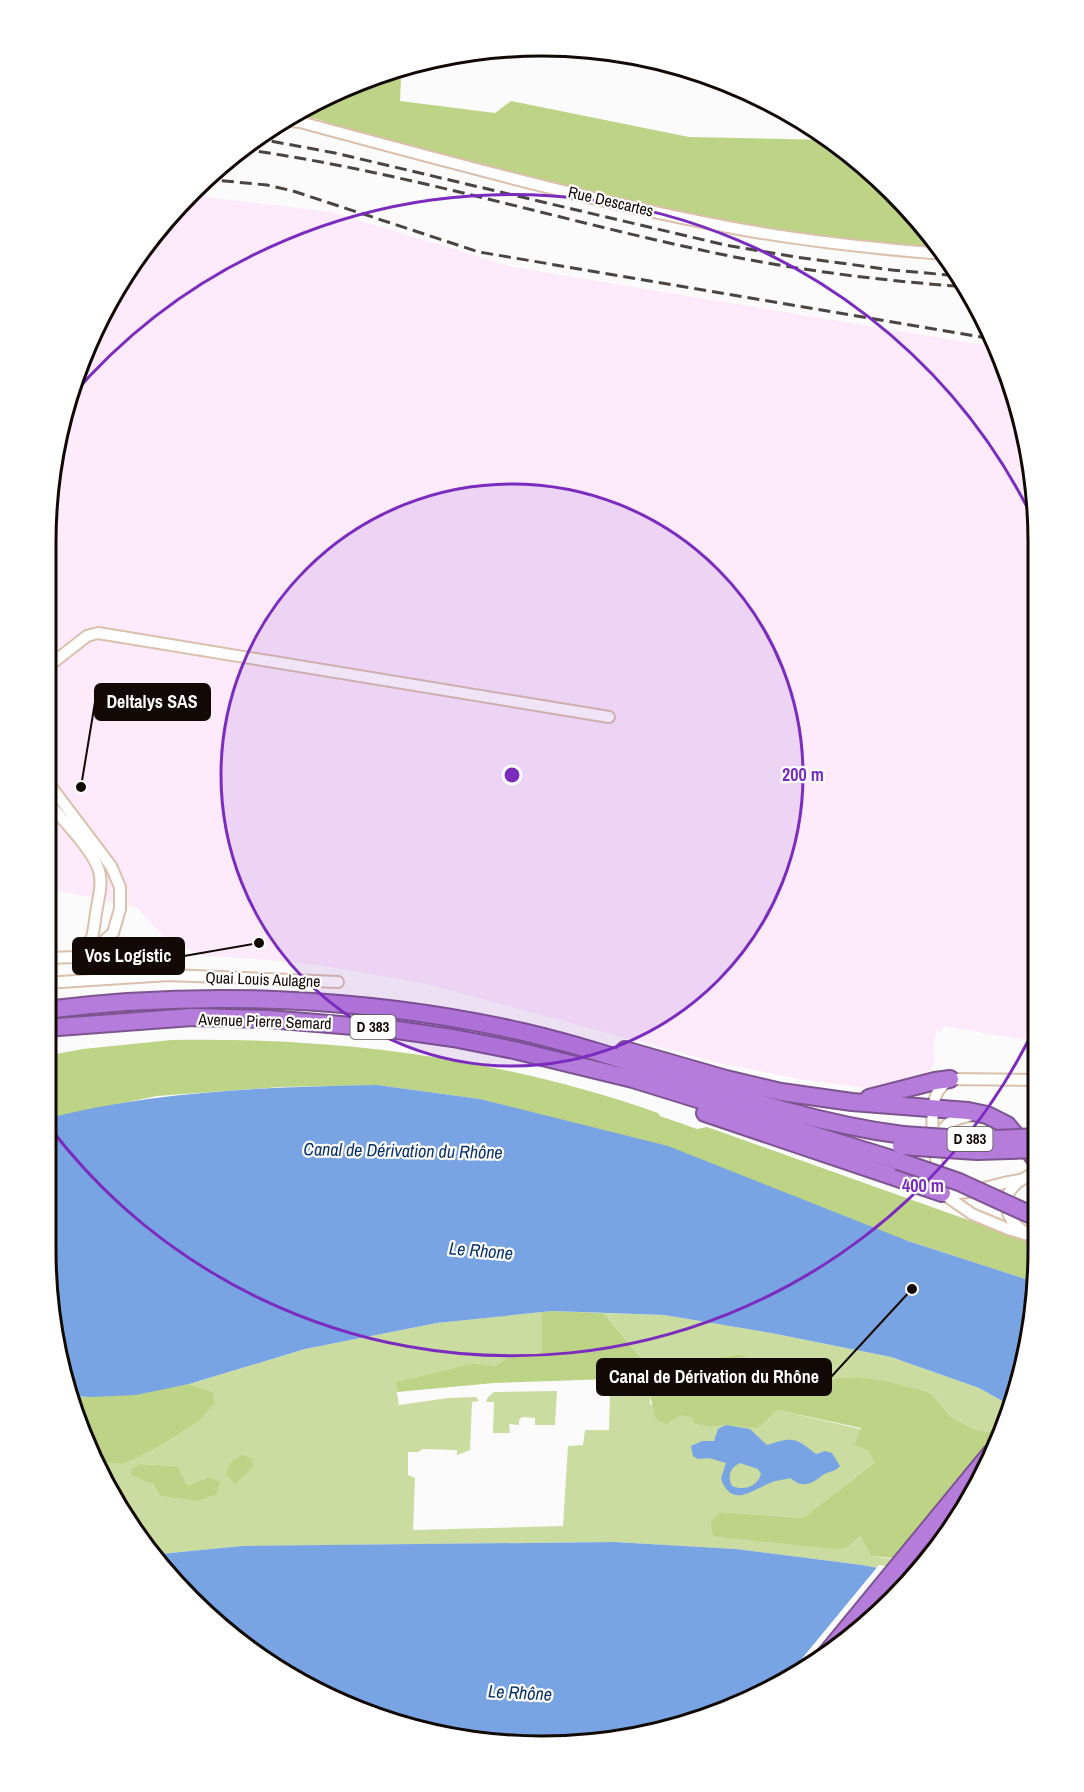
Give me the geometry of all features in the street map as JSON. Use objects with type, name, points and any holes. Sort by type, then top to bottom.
[{"type":"highway","name":"Avenue Pierre Semard","points":[[56,1009],[125,1002],[189,1000],[303,1002],[411,1013],[524,1032]]},
{"type":"highway","name":"Avenue Pierre Semard","points":[[56,1027],[192,1017],[307,1021],[453,1038],[590,1069]]},
{"type":"highway","points":[[524,1032],[568,1036],[752,1086],[852,1102],[982,1113],[1007,1125],[1028,1150]]},
{"type":"highway","name":"D 383","points":[[524,1032],[791,1114],[855,1128],[901,1147],[958,1182],[1028,1214]]},
{"type":"highway","points":[[590,1069],[769,1136],[942,1193]]},
{"type":"highway","name":"D 383","points":[[590,1069],[633,1079],[772,1123],[901,1147],[970,1139],[1028,1137]]},
{"type":"highway","points":[[852,1102],[950,1079]]},
{"type":"highway","points":[[901,1147],[965,1150],[1028,1149]]},
{"type":"highway","points":[[846,1630],[972,1476]]},
{"type":"street","name":"Rue Descartes","points":[[298,122],[529,182],[708,223],[801,238],[933,253]]},
{"type":"street","points":[[56,660],[87,636],[98,633],[609,717]]},
{"type":"street","points":[[56,793],[111,866],[120,887],[120,909],[113,933],[97,947],[79,957],[56,958]]},
{"type":"street","points":[[56,812],[93,858],[99,870],[100,883],[94,933],[88,948],[79,957]]},
{"type":"street","name":"Quai Louis Aulagne","points":[[56,982],[169,975],[338,982]]},
{"type":"street","points":[[1028,1081],[992,1078],[950,1079],[937,1092],[934,1109],[935,1150],[942,1193],[972,1214],[1028,1234]]},
{"type":"street","points":[[935,1150],[941,1131],[947,1123],[982,1113]]},
{"type":"street","points":[[942,1193],[965,1194],[1028,1176]]},
{"type":"street","points":[[1021,1180],[1009,1194],[1006,1207],[1015,1224],[1028,1232]]},
{"type":"shaded area","points":[[200,196],[332,212],[513,267],[986,345],[1003,386],[1012,416],[1024,478],[1027,510],[1028,1040],[943,1026],[942,1031],[936,1030],[933,1051],[935,1064],[926,1074],[875,1089],[811,1081],[718,1063],[427,984],[318,965],[203,956],[167,940],[136,907],[56,890],[57,510],[60,478],[72,416],[81,386],[106,327],[137,272],[176,221]]},
{"type":"green space","points":[[396,78],[401,79],[400,101],[495,113],[511,101],[689,137],[816,140],[863,176],[908,221],[930,249],[783,232],[704,218],[542,181],[379,139],[317,119],[305,118],[356,93]]},
{"type":"green space","points":[[172,1040],[296,1042],[418,1055],[539,1078],[658,1113],[660,1116],[697,1129],[707,1127],[1028,1241],[1027,1279],[543,1116],[480,1099],[377,1085],[280,1087],[157,1096],[56,1117],[56,1054]]},
{"type":"green space","points":[[542,1312],[542,1352],[507,1358],[495,1366],[474,1363],[395,1382],[399,1405],[448,1398],[476,1397],[479,1401],[472,1402],[470,1450],[457,1455],[457,1450],[423,1449],[418,1452],[408,1452],[408,1475],[415,1478],[413,1530],[563,1526],[568,1446],[583,1445],[585,1430],[609,1430],[610,1393],[650,1396],[650,1404],[691,1417],[694,1424],[711,1427],[726,1425],[777,1410],[861,1429],[874,1463],[803,1518],[721,1512],[713,1535],[846,1548],[860,1536],[871,1556],[915,1562],[906,1573],[862,1565],[736,1549],[614,1542],[243,1546],[162,1554],[137,1520],[104,1461],[122,1463],[155,1449],[198,1422],[213,1392],[189,1384],[305,1349],[437,1323]],"holes":[[[140,1464],[178,1466],[187,1485],[207,1478],[196,1501],[160,1496]]]},
{"type":"green space","points":[[542,1312],[603,1313],[641,1358],[700,1361],[741,1354],[771,1374],[806,1380],[859,1377],[931,1393],[951,1417],[976,1430],[992,1433],[978,1465],[947,1520],[916,1560],[871,1556],[860,1536],[846,1548],[833,1549],[713,1536],[711,1521],[721,1512],[803,1518],[874,1463],[869,1451],[855,1445],[861,1428],[777,1410],[758,1428],[726,1425],[711,1427],[694,1424],[691,1417],[680,1415],[666,1424],[656,1419],[650,1396],[610,1393],[610,1379],[494,1383],[397,1392],[395,1382],[474,1363],[495,1366],[507,1358],[542,1352]]},
{"type":"green space","points":[[603,1313],[664,1315],[891,1357],[979,1388],[1004,1402],[992,1433],[976,1430],[951,1417],[931,1393],[859,1377],[806,1380],[771,1374],[741,1354],[700,1361],[641,1358]]},
{"type":"green space","points":[[189,1384],[213,1392],[214,1403],[198,1422],[155,1449],[122,1464],[105,1462],[78,1396],[91,1397]]},
{"type":"green space","points":[[557,1391],[555,1425],[535,1425],[535,1418],[522,1417],[519,1425],[509,1424],[510,1433],[493,1433],[494,1402],[486,1402],[494,1392]]},
{"type":"green space","points":[[242,1455],[253,1459],[252,1468],[235,1484],[226,1474],[231,1462]]},
{"type":"green space","points":[[140,1464],[178,1466],[187,1485],[207,1478],[220,1481],[216,1495],[196,1501],[160,1496],[153,1484],[131,1475],[132,1469]]},
{"type":"water","name":"Le Rhone","points":[[377,1085],[480,1099],[668,1146],[908,1241],[1027,1279],[1019,1345],[1004,1402],[979,1388],[891,1357],[664,1315],[552,1311],[437,1323],[305,1349],[189,1384],[136,1395],[78,1396],[65,1345],[57,1282],[56,1117],[168,1096],[293,1087]]},
{"type":"water","points":[[726,1425],[750,1429],[767,1445],[793,1440],[816,1454],[825,1451],[832,1453],[840,1466],[807,1484],[790,1478],[772,1482],[749,1493],[736,1495],[725,1488],[721,1479],[726,1463],[709,1458],[698,1459],[693,1456],[691,1446],[702,1441],[714,1441],[718,1429]],"holes":[[[740,1463],[758,1469],[761,1474],[750,1487],[732,1486],[730,1482],[732,1470]]]},
{"type":"water","name":"Le Rhône","points":[[614,1542],[736,1549],[862,1565],[906,1573],[863,1616],[812,1655],[757,1686],[728,1699],[698,1711],[637,1727],[574,1735],[510,1735],[478,1732],[416,1720],[386,1711],[327,1686],[272,1655],[221,1616],[176,1571],[162,1554],[242,1546]]},
{"type":"pier","points":[[879,1565],[907,1570],[863,1616],[798,1663]]},
{"type":"railway","points":[[267,140],[335,153],[725,245],[892,270],[949,275]]},
{"type":"railway","points":[[253,151],[302,158],[422,183],[660,241],[751,260],[844,275],[955,286]]},
{"type":"railway","points":[[217,180],[267,185],[293,191],[479,252],[983,337]]},
{"type":"place","name":"Deltalys SAS","points":[[81,787]]},
{"type":"place","name":"Vos Logistic","points":[[259,943]]},
{"type":"place","name":"Canal de Dérivation du Rhône","points":[[912,1289]]}]
